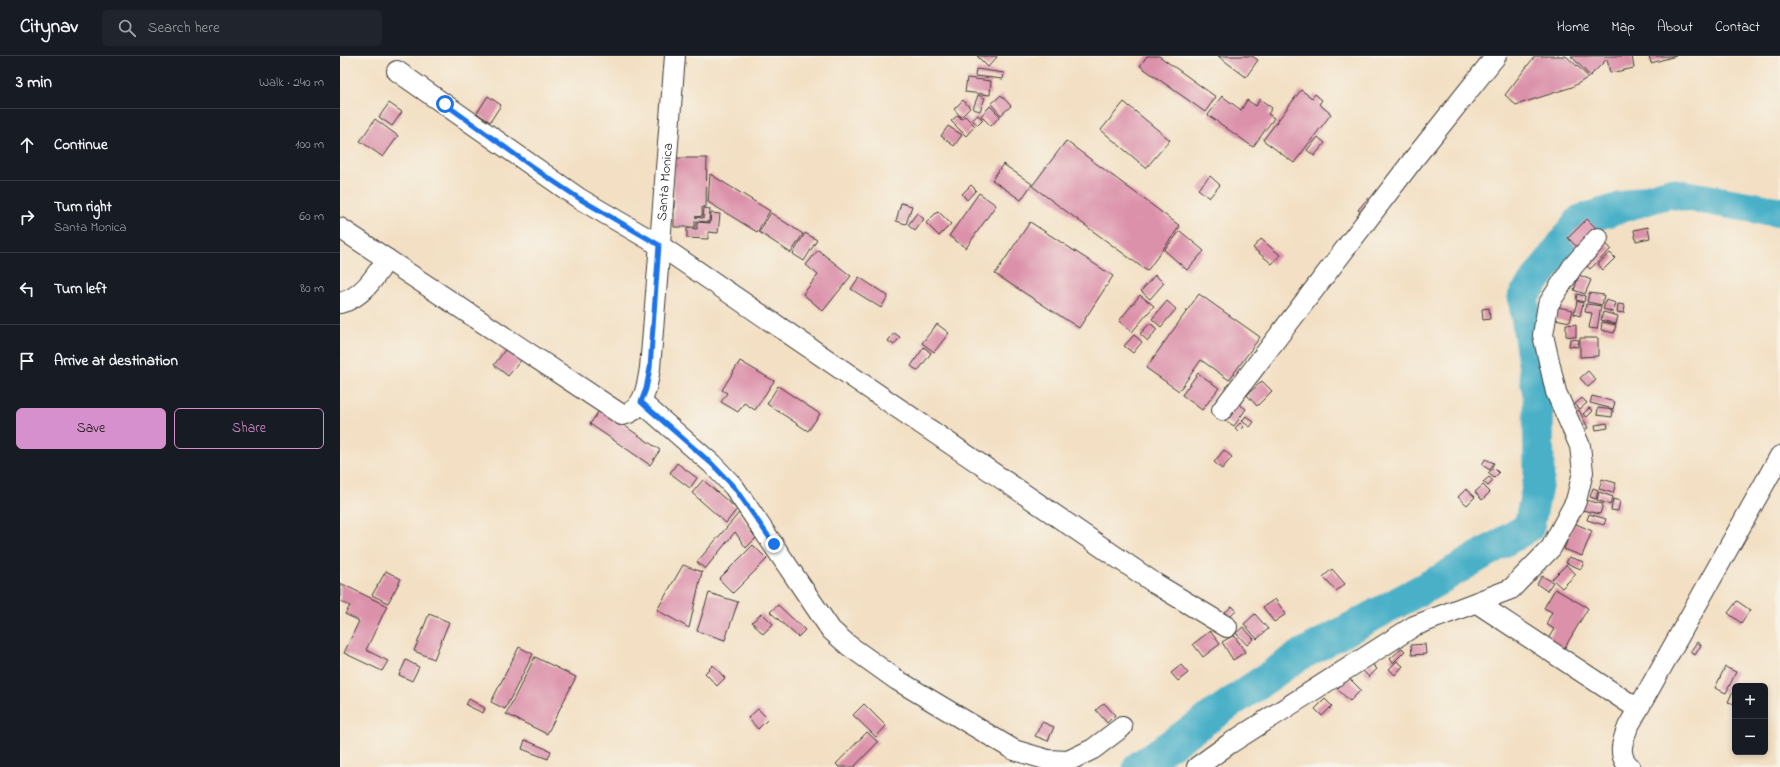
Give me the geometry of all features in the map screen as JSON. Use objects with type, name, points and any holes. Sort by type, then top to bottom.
[{"type":"street","name":"Santa Monica","points":[[641,402],[646,389],[650,368],[675,56]]},
{"type":"street","points":[[1222,410],[1408,166],[1496,56]]},
{"type":"street","points":[[397,71],[574,195],[659,245],[1156,584],[1227,627]]},
{"type":"street","points":[[340,228],[622,415],[634,410],[641,402],[712,464],[734,487],[831,630],[848,645],[897,680],[1014,750],[1048,760],[1068,761],[1093,749],[1122,727]]},
{"type":"street","points":[[1197,767],[1229,744],[1414,626],[1511,589],[1551,548],[1576,501],[1583,472],[1580,446],[1556,392],[1543,335],[1548,304],[1573,266],[1598,238]]},
{"type":"street","points":[[340,303],[356,296],[373,280],[387,259]]},
{"type":"street","points":[[1630,767],[1624,762],[1621,745],[1628,727],[1780,456]]},
{"type":"street","points":[[1477,603],[1638,709]]},
{"type":"building","points":[[977,56],[996,56],[997,57],[988,67]]},
{"type":"building","points":[[1147,56],[1159,56],[1216,97],[1205,112],[1140,66]]},
{"type":"building","points":[[1218,56],[1252,56],[1258,60],[1246,77]]},
{"type":"building","points":[[1535,56],[1566,56],[1589,77],[1572,87],[1516,105],[1505,95]]},
{"type":"building","points":[[1571,56],[1632,56],[1634,68],[1610,73],[1607,59],[1590,76]]},
{"type":"building","points":[[1649,56],[1676,56],[1651,63]]},
{"type":"building","points":[[976,69],[1004,73],[1003,79],[975,76]]},
{"type":"building","points":[[967,78],[991,81],[990,95],[965,92]]},
{"type":"building","points":[[1301,90],[1312,98],[1315,94],[1322,100],[1319,104],[1331,114],[1294,163],[1263,140]]},
{"type":"building","points":[[978,95],[985,98],[980,111],[973,109]]},
{"type":"building","points":[[1001,95],[1011,106],[1001,115],[991,104]]},
{"type":"building","points":[[488,96],[501,105],[490,122],[477,113]]},
{"type":"building","points":[[1222,96],[1241,110],[1247,100],[1256,106],[1260,99],[1272,108],[1268,114],[1274,118],[1253,147],[1208,115]]},
{"type":"building","points":[[963,100],[970,108],[961,117],[954,109]]},
{"type":"building","points":[[1124,102],[1170,140],[1146,168],[1101,130]]},
{"type":"building","points":[[389,103],[402,112],[392,126],[379,117]]},
{"type":"building","points":[[990,106],[1000,116],[991,126],[981,116]]},
{"type":"building","points":[[958,115],[961,119],[965,116],[975,126],[966,136],[951,121]]},
{"type":"building","points":[[978,115],[983,120],[978,125],[972,120]]},
{"type":"building","points":[[375,119],[398,136],[383,157],[360,141]]},
{"type":"building","points":[[948,126],[962,135],[954,146],[941,136]]},
{"type":"building","points":[[1318,137],[1325,143],[1314,156],[1307,150]]},
{"type":"building","points":[[1066,141],[1180,226],[1147,271],[1032,186]]},
{"type":"building","points":[[674,158],[707,158],[706,207],[702,207],[702,216],[695,217],[703,218],[704,208],[710,209],[709,222],[695,221],[695,227],[674,227]]},
{"type":"building","points":[[1003,164],[1032,184],[1021,200],[992,180]]},
{"type":"building","points":[[710,174],[770,211],[757,232],[708,202]]},
{"type":"building","points":[[1210,176],[1220,185],[1209,198],[1198,189]]},
{"type":"building","points":[[971,185],[976,190],[967,200],[962,194]]},
{"type":"building","points":[[979,193],[996,205],[966,248],[949,236]]},
{"type":"building","points":[[1368,198],[1376,205],[1366,216],[1358,210]]},
{"type":"building","points":[[901,203],[912,206],[906,224],[896,221]]},
{"type":"building","points":[[938,211],[951,224],[939,236],[926,223]]},
{"type":"building","points":[[711,213],[720,214],[718,233],[708,232],[708,239],[687,238],[687,228],[697,229],[697,222],[710,223]]},
{"type":"building","points":[[771,213],[803,234],[791,253],[759,232]]},
{"type":"building","points":[[917,213],[924,219],[915,231],[908,225]]},
{"type":"building","points":[[1587,219],[1599,231],[1580,250],[1568,238]]},
{"type":"building","points":[[1030,222],[1113,276],[1079,328],[995,274]]},
{"type":"building","points":[[1648,227],[1650,238],[1636,241],[1634,230]]},
{"type":"building","points":[[1180,231],[1204,251],[1187,270],[1164,250]]},
{"type":"building","points":[[805,233],[817,240],[804,261],[793,254]]},
{"type":"building","points":[[1261,239],[1280,255],[1272,264],[1253,248]]},
{"type":"building","points":[[1603,240],[1611,249],[1590,269],[1582,261]]},
{"type":"building","points":[[818,250],[851,276],[823,311],[803,294],[818,275],[806,265]]},
{"type":"building","points":[[1610,253],[1615,258],[1603,270],[1598,264]]},
{"type":"building","points":[[1155,275],[1164,283],[1150,299],[1141,291]]},
{"type":"building","points":[[1579,275],[1591,280],[1585,294],[1574,290]]},
{"type":"building","points":[[859,277],[888,296],[881,308],[851,289]]},
{"type":"building","points":[[1589,293],[1604,295],[1602,305],[1587,302]]},
{"type":"building","points":[[1199,294],[1260,337],[1229,380],[1201,360],[1179,391],[1146,368]]},
{"type":"building","points":[[1577,294],[1585,296],[1584,302],[1576,300]]},
{"type":"building","points":[[1140,295],[1154,306],[1132,332],[1119,321]]},
{"type":"building","points":[[1606,300],[1616,303],[1613,312],[1603,309]]},
{"type":"building","points":[[1167,301],[1176,309],[1161,327],[1152,319]]},
{"type":"building","points":[[1577,301],[1583,303],[1580,316],[1574,314]]},
{"type":"building","points":[[1586,304],[1601,306],[1597,329],[1589,328],[1592,313],[1585,312]]},
{"type":"building","points":[[1618,304],[1625,305],[1624,313],[1617,312]]},
{"type":"building","points":[[1557,307],[1573,310],[1570,322],[1555,319]]},
{"type":"building","points":[[1489,308],[1490,319],[1483,320],[1482,309]]},
{"type":"building","points":[[1603,312],[1618,316],[1616,324],[1601,320]]},
{"type":"building","points":[[1602,322],[1616,325],[1614,333],[1601,330]]},
{"type":"building","points":[[1150,323],[1157,329],[1148,341],[1140,334]]},
{"type":"building","points":[[937,324],[949,333],[934,352],[922,343]]},
{"type":"building","points":[[1566,324],[1576,325],[1576,337],[1566,336]]},
{"type":"building","points":[[894,333],[900,337],[894,345],[888,341]]},
{"type":"building","points":[[1134,335],[1142,342],[1133,353],[1124,346]]},
{"type":"building","points":[[1580,338],[1598,338],[1598,356],[1580,357]]},
{"type":"building","points":[[1570,339],[1579,340],[1578,347],[1569,346]]},
{"type":"building","points":[[507,347],[522,359],[508,376],[494,365]]},
{"type":"building","points":[[924,347],[931,353],[918,371],[911,366]]},
{"type":"building","points":[[740,361],[774,381],[755,410],[744,403],[738,412],[721,402],[727,393],[722,390]]},
{"type":"building","points":[[1588,371],[1596,380],[1588,387],[1580,378]]},
{"type":"building","points":[[1198,373],[1219,388],[1202,410],[1182,395]]},
{"type":"building","points":[[1262,381],[1272,391],[1257,406],[1247,395]]},
{"type":"building","points":[[778,386],[820,414],[808,431],[767,404]]},
{"type":"building","points":[[1592,396],[1615,402],[1613,409],[1590,403]]},
{"type":"building","points":[[1582,398],[1587,403],[1580,409],[1575,404]]},
{"type":"building","points":[[1236,402],[1246,409],[1234,426],[1223,419]]},
{"type":"building","points":[[1589,408],[1593,411],[1587,417],[1583,414]]},
{"type":"building","points":[[1598,408],[1613,410],[1612,417],[1597,415]]},
{"type":"building","points":[[600,409],[660,450],[650,465],[590,424]]},
{"type":"building","points":[[1579,410],[1588,428],[1583,430],[1575,412]]},
{"type":"building","points":[[1246,416],[1254,422],[1250,427],[1242,421]]},
{"type":"building","points":[[1240,423],[1244,427],[1239,432],[1235,428]]},
{"type":"building","points":[[1607,423],[1608,428],[1596,430],[1595,425]]},
{"type":"building","points":[[1224,450],[1232,457],[1222,469],[1214,462]]},
{"type":"building","points":[[1485,459],[1494,463],[1490,470],[1482,465]]},
{"type":"building","points":[[677,463],[697,478],[690,488],[670,473]]},
{"type":"building","points":[[1494,468],[1499,473],[1494,478],[1488,473]]},
{"type":"building","points":[[1489,477],[1493,481],[1488,486],[1483,482]]},
{"type":"building","points":[[1602,479],[1616,483],[1613,493],[1599,489]]},
{"type":"building","points":[[703,480],[737,509],[726,523],[692,493]]},
{"type":"building","points":[[1483,485],[1490,492],[1482,500],[1475,492]]},
{"type":"building","points":[[1593,488],[1598,490],[1596,499],[1590,497]]},
{"type":"building","points":[[1466,489],[1475,497],[1467,505],[1458,497]]},
{"type":"building","points":[[1599,492],[1613,497],[1610,505],[1597,500]]},
{"type":"building","points":[[1613,499],[1620,501],[1618,511],[1611,510]]},
{"type":"building","points":[[1585,500],[1603,504],[1600,514],[1582,510]]},
{"type":"building","points":[[739,513],[756,538],[746,548],[735,532],[705,569],[697,562]]},
{"type":"building","points":[[1589,514],[1606,519],[1604,525],[1587,520]]},
{"type":"building","points":[[1574,523],[1592,531],[1582,556],[1564,549]]},
{"type":"building","points":[[753,545],[767,559],[733,593],[719,579]]},
{"type":"building","points":[[1569,557],[1584,562],[1581,569],[1566,563]]},
{"type":"building","points":[[683,565],[702,572],[689,628],[657,610]]},
{"type":"building","points":[[1566,565],[1576,574],[1562,588],[1552,579]]},
{"type":"building","points":[[1332,569],[1345,584],[1336,591],[1323,577]]},
{"type":"building","points":[[386,571],[401,579],[388,603],[372,595]]},
{"type":"building","points":[[1542,576],[1553,582],[1547,591],[1537,584]]},
{"type":"building","points":[[340,583],[387,606],[366,650],[388,661],[382,671],[344,653],[359,621],[345,614],[350,606],[340,601]]},
{"type":"building","points":[[1555,589],[1588,608],[1564,649],[1548,639],[1554,629],[1546,624],[1552,612],[1544,608]]},
{"type":"building","points":[[709,593],[738,602],[725,640],[697,631]]},
{"type":"building","points":[[1275,599],[1286,614],[1274,622],[1263,607]]},
{"type":"building","points":[[1737,601],[1750,610],[1741,623],[1728,613]]},
{"type":"building","points":[[778,605],[805,630],[798,637],[770,612]]},
{"type":"building","points":[[1232,606],[1236,610],[1229,617],[1224,613]]},
{"type":"building","points":[[762,613],[773,624],[763,634],[752,622]]},
{"type":"building","points":[[429,614],[449,622],[434,659],[414,651]]},
{"type":"building","points":[[1255,614],[1268,629],[1257,639],[1244,624]]},
{"type":"building","points":[[1243,627],[1254,639],[1247,645],[1236,633]]},
{"type":"building","points":[[1210,631],[1220,644],[1203,657],[1193,644]]},
{"type":"building","points":[[1234,635],[1245,652],[1233,660],[1222,642]]},
{"type":"building","points":[[1697,642],[1701,645],[1695,655],[1690,652]]},
{"type":"building","points":[[1425,644],[1426,654],[1412,655],[1411,645]]},
{"type":"building","points":[[519,647],[533,654],[505,709],[491,702]]},
{"type":"building","points":[[1402,648],[1405,651],[1393,663],[1390,659]]},
{"type":"building","points":[[535,657],[576,677],[547,734],[506,714]]},
{"type":"building","points":[[406,660],[419,667],[412,681],[399,675]]},
{"type":"building","points":[[1397,661],[1403,666],[1395,675],[1389,669]]},
{"type":"building","points":[[1371,663],[1377,669],[1369,677],[1363,671]]},
{"type":"building","points":[[713,665],[725,678],[717,686],[705,673]]},
{"type":"building","points":[[1181,665],[1188,673],[1178,681],[1171,673]]},
{"type":"building","points":[[1725,667],[1736,672],[1726,693],[1715,688]]},
{"type":"building","points":[[1348,677],[1361,690],[1350,701],[1337,689]]},
{"type":"building","points":[[1732,693],[1732,703],[1728,702]]},
{"type":"building","points":[[469,699],[485,708],[483,713],[466,705]]},
{"type":"building","points":[[1325,699],[1332,706],[1322,716],[1315,709]]},
{"type":"building","points":[[1104,703],[1115,715],[1107,723],[1096,710]]},
{"type":"building","points":[[864,704],[886,726],[876,737],[853,715]]},
{"type":"building","points":[[758,709],[768,719],[758,729],[748,718]]},
{"type":"building","points":[[1042,722],[1054,727],[1048,741],[1035,736]]},
{"type":"building","points":[[867,732],[878,742],[854,767],[839,767],[836,764]]},
{"type":"building","points":[[525,740],[551,751],[548,759],[522,749]]},
{"type":"waterway","points":[[1138,767],[1297,657],[1439,580],[1529,527],[1539,477],[1538,396],[1523,297],[1580,220],[1669,193],[1780,212]]},
{"type":"route","points":[[445,104],[538,171],[580,199],[659,245],[650,368],[646,389],[641,402],[712,464],[734,487],[774,544]]}]
